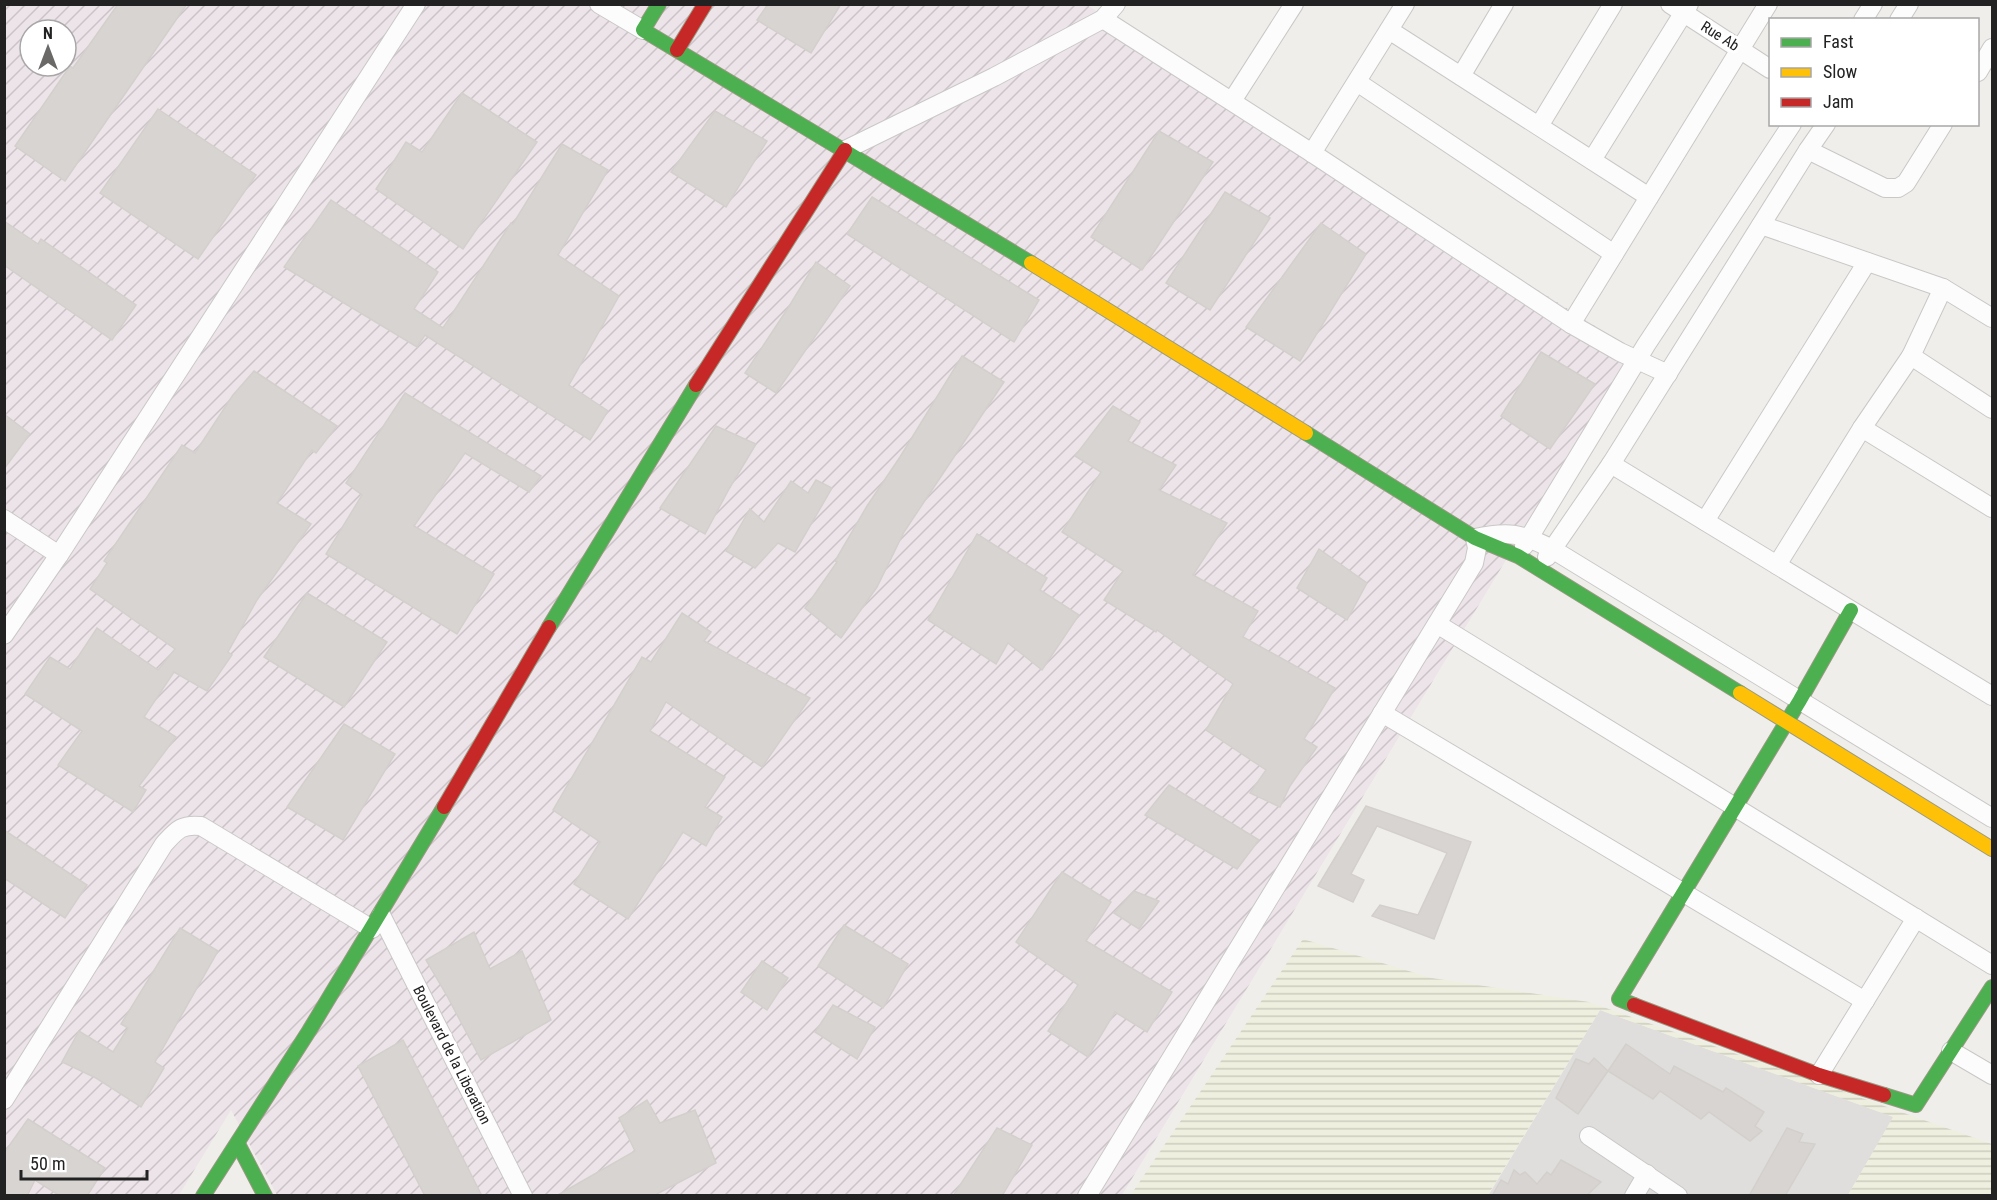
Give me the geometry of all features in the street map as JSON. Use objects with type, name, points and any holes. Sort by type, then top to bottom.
[{"type":"street","points":[[4,635],[59,555],[416,4]]},
{"type":"street","points":[[599,4],[1085,295],[1475,538],[1518,556],[1539,568],[1992,849]]},
{"type":"street","points":[[643,30],[659,4]]},
{"type":"street","points":[[677,50],[705,4]]},
{"type":"street","points":[[203,1196],[377,922],[610,523],[845,150],[1103,19],[1116,4]]},
{"type":"street","points":[[1232,101],[1294,4]]},
{"type":"street","points":[[1312,153],[1405,4]]},
{"type":"street","points":[[1461,76],[1504,4]]},
{"type":"street","points":[[1539,126],[1613,4]]},
{"type":"street","points":[[1571,324],[1768,4]]},
{"type":"street","points":[[1864,18],[1873,4]]},
{"type":"street","points":[[1900,18],[1909,4]]},
{"type":"street","points":[[1592,160],[1680,7]]},
{"type":"street","name":"Rue Ab","points":[[1680,7],[1769,68]]},
{"type":"street","points":[[1103,19],[1312,153],[1571,324],[1638,361],[1668,374]]},
{"type":"street","points":[[1389,30],[1649,197]]},
{"type":"street","points":[[1979,69],[1992,48]]},
{"type":"street","points":[[1357,82],[1614,254]]},
{"type":"street","points":[[1518,556],[1638,361],[1791,126]]},
{"type":"street","points":[[1539,568],[1611,464],[1825,126]]},
{"type":"street","points":[[1808,150],[1885,188],[1898,188],[1906,183],[1942,126]]},
{"type":"street","points":[[1761,225],[1943,288],[1992,318]]},
{"type":"street","points":[[1704,521],[1867,262]]},
{"type":"street","points":[[1778,566],[1862,428],[1911,356],[1943,288]]},
{"type":"street","points":[[1911,356],[1992,409]]},
{"type":"street","points":[[1862,428],[1992,507]]},
{"type":"street","points":[[1611,464],[1992,696]]},
{"type":"street","points":[[4,519],[59,555]]},
{"type":"street","points":[[1475,538],[1512,533],[1530,537],[1992,818]]},
{"type":"street","points":[[1087,1196],[1474,563],[1477,548],[1475,538]]},
{"type":"street","points":[[1851,610],[1800,700],[1619,999],[1819,1075],[1916,1105],[1992,987]]},
{"type":"street","points":[[1437,624],[1992,965]]},
{"type":"street","points":[[1382,714],[1865,1001]]},
{"type":"street","points":[[4,1100],[164,844],[178,829],[189,825],[201,826],[377,922]]},
{"type":"street","points":[[1819,1075],[1916,918]]},
{"type":"street","name":"Boulevard de la Liberation","points":[[377,922],[523,1196]]},
{"type":"street","points":[[1951,1051],[1992,1075]]},
{"type":"street","points":[[1589,1136],[1678,1196]]},
{"type":"street","points":[[238,1144],[265,1196]]},
{"type":"street","points":[[1634,1196],[1647,1174]]},
{"type":"shaded area","points":[[5,5],[1087,5],[1633,350],[1122,1195],[277,1195],[231,1110],[179,1195],[5,1196]]},
{"type":"shaded area","points":[[1600,1010],[1894,1117],[1848,1195],[1488,1196]]},
{"type":"green space","points":[[1303,939],[1432,978],[1589,1002],[1992,1144],[1992,1195],[1848,1195],[1893,1117],[1600,1010],[1488,1195],[1130,1196]]},
{"type":"building","points":[[118,4],[187,4],[65,181],[15,146],[62,78],[78,78],[78,61]]},
{"type":"building","points":[[768,4],[841,4],[811,53],[757,20]]},
{"type":"building","points":[[462,93],[537,142],[463,249],[376,189],[406,142],[422,152]]},
{"type":"building","points":[[158,109],[256,175],[198,259],[100,193]]},
{"type":"building","points":[[715,111],[767,141],[726,207],[671,172]]},
{"type":"building","points":[[1159,131],[1213,162],[1142,270],[1091,237]]},
{"type":"building","points":[[562,144],[608,170],[558,255],[619,296],[569,385],[608,411],[590,440],[425,335],[417,347],[284,267],[331,200],[438,272],[414,309],[443,328],[511,223],[513,224]]},
{"type":"building","points":[[1225,192],[1270,218],[1210,310],[1166,283]]},
{"type":"building","points":[[872,197],[1039,300],[1014,342],[847,234]]},
{"type":"building","points":[[4,221],[38,244],[41,239],[136,305],[112,340],[4,265]]},
{"type":"building","points":[[1321,223],[1366,254],[1300,361],[1246,327]]},
{"type":"building","points":[[816,262],[850,286],[776,393],[745,373]]},
{"type":"building","points":[[1541,352],[1595,384],[1550,449],[1501,416]]},
{"type":"building","points":[[962,356],[1004,382],[904,532],[877,587],[841,638],[805,608],[837,562],[835,561],[867,506]]},
{"type":"building","points":[[254,371],[337,426],[316,453],[312,450],[277,503],[311,524],[257,600],[228,652],[232,655],[207,691],[174,672],[144,717],[176,737],[139,786],[146,790],[133,812],[58,765],[82,731],[25,694],[50,657],[70,669],[97,628],[158,670],[175,649],[90,589],[107,563],[104,561],[182,445],[195,453],[233,395]]},
{"type":"building","points":[[405,393],[541,476],[529,492],[465,453],[414,526],[494,574],[457,634],[326,554],[362,495],[346,483]]},
{"type":"building","points":[[1113,406],[1140,422],[1128,441],[1176,465],[1159,490],[1227,523],[1193,575],[1258,611],[1243,637],[1335,688],[1304,739],[1317,747],[1290,786],[1280,807],[1250,793],[1266,770],[1206,730],[1233,684],[1157,630],[1156,632],[1104,600],[1123,571],[1062,532],[1101,472],[1075,456]]},
{"type":"building","points":[[4,414],[30,434],[4,469]]},
{"type":"building","points":[[716,426],[756,444],[705,534],[660,508]]},
{"type":"building","points":[[816,480],[832,488],[795,552],[778,543],[755,568],[726,551],[750,509],[764,522],[791,481],[808,493]]},
{"type":"building","points":[[977,534],[1047,578],[1040,590],[1079,615],[1042,670],[1008,643],[996,664],[928,620]]},
{"type":"building","points":[[1319,549],[1367,583],[1347,620],[1297,588]]},
{"type":"building","points":[[307,593],[387,642],[344,707],[264,657]]},
{"type":"building","points":[[682,613],[711,632],[704,641],[810,698],[762,767],[666,702],[650,731],[725,777],[705,807],[722,817],[706,846],[683,832],[628,919],[574,884],[600,842],[553,810],[642,657],[651,662]]},
{"type":"building","points":[[344,724],[395,754],[343,840],[287,807]]},
{"type":"building","points":[[1169,785],[1259,840],[1237,869],[1145,815]]},
{"type":"building","points":[[1366,806],[1471,842],[1434,939],[1372,916],[1380,905],[1418,915],[1447,853],[1377,826],[1351,874],[1364,880],[1353,902],[1318,886]]},
{"type":"building","points":[[4,830],[87,885],[65,918],[4,878]]},
{"type":"building","points":[[1062,872],[1111,902],[1086,941],[1172,992],[1147,1032],[1115,1012],[1088,1057],[1048,1031],[1078,985],[1016,942]]},
{"type":"building","points":[[1134,891],[1159,901],[1139,929],[1114,913]]},
{"type":"building","points":[[844,925],[908,964],[883,1008],[818,966]]},
{"type":"building","points":[[180,928],[218,951],[155,1062],[164,1068],[141,1107],[96,1078],[62,1062],[79,1031],[113,1052],[128,1028],[121,1024]]},
{"type":"building","points":[[474,932],[490,969],[522,951],[551,1020],[481,1060],[426,960]]},
{"type":"building","points":[[762,961],[788,978],[767,1010],[741,992]]},
{"type":"building","points":[[833,1005],[875,1027],[857,1059],[815,1032]]},
{"type":"building","points":[[403,1040],[482,1196],[425,1196],[358,1066]]},
{"type":"building","points":[[1626,1044],[1670,1074],[1674,1066],[1723,1092],[1726,1088],[1764,1112],[1755,1126],[1762,1131],[1750,1141],[1709,1112],[1701,1119],[1660,1091],[1653,1099],[1608,1071]]},
{"type":"building","points":[[1594,1058],[1608,1071],[1578,1114],[1556,1098],[1576,1059],[1589,1064]]},
{"type":"building","points":[[647,1100],[660,1123],[695,1110],[716,1163],[653,1196],[556,1196],[635,1151],[619,1118]]},
{"type":"building","points":[[28,1119],[105,1168],[87,1196],[60,1196],[35,1180],[27,1196],[4,1196],[4,1153]]},
{"type":"building","points":[[997,1128],[1032,1145],[1002,1196],[953,1196]]},
{"type":"building","points":[[1787,1128],[1803,1134],[1799,1142],[1815,1144],[1785,1196],[1749,1196]]},
{"type":"building","points":[[1561,1160],[1601,1182],[1586,1196],[1492,1196],[1501,1180],[1508,1184],[1514,1170],[1520,1175],[1525,1172],[1537,1184],[1547,1172],[1551,1175]]},
{"type":"traffic: fast","points":[[659,4],[643,30],[1031,263]]},
{"type":"traffic: fast","points":[[549,627],[696,385]]},
{"type":"traffic: fast","points":[[1306,433],[1475,538],[1518,556],[1740,693]]},
{"type":"traffic: fast","points":[[1634,1005],[1619,999],[1800,700],[1851,610]]},
{"type":"traffic: fast","points":[[203,1196],[309,1031],[444,807]]},
{"type":"traffic: fast","points":[[1884,1095],[1916,1105],[1992,987]]},
{"type":"traffic: fast","points":[[238,1144],[265,1196]]},
{"type":"traffic: slow","points":[[1031,263],[1306,433]]},
{"type":"traffic: slow","points":[[1740,693],[1992,849]]},
{"type":"traffic: jam","points":[[677,50],[705,4]]},
{"type":"traffic: jam","points":[[696,385],[845,150]]},
{"type":"traffic: jam","points":[[444,807],[549,627]]},
{"type":"traffic: jam","points":[[1634,1005],[1819,1075],[1884,1095]]}]
